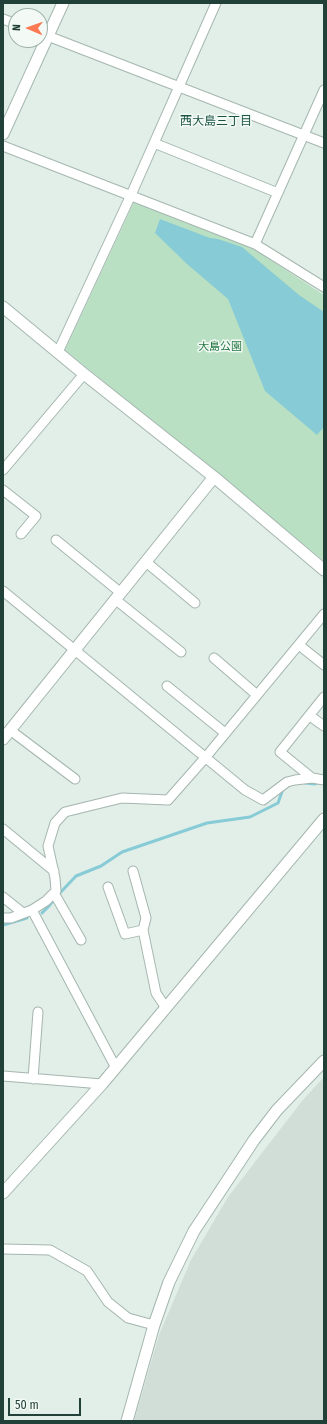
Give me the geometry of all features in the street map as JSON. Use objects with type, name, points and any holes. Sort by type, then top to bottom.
[{"type":"street","points":[[48,27],[63,3]]},
{"type":"street","points":[[58,352],[131,195],[216,3]]},
{"type":"street","points":[[48,36],[324,143]]},
{"type":"street","points":[[3,134],[38,48]]},
{"type":"street","points":[[255,244],[324,90]]},
{"type":"street","points":[[154,143],[278,193]]},
{"type":"street","points":[[3,146],[255,244],[324,287]]},
{"type":"street","points":[[3,307],[214,478],[324,570]]},
{"type":"street","points":[[3,470],[84,374]]},
{"type":"street","points":[[3,739],[214,478]]},
{"type":"street","points":[[3,490],[36,516],[21,534]]},
{"type":"street","points":[[56,540],[181,652]]},
{"type":"street","points":[[146,562],[195,603]]},
{"type":"street","points":[[3,591],[245,790],[263,800],[287,782],[312,778],[324,780]]},
{"type":"street","points":[[3,918],[11,918],[28,912],[46,901],[56,891],[54,871],[48,846],[55,823],[65,812],[122,798],[168,800],[205,758],[324,614]]},
{"type":"street","points":[[299,645],[324,665]]},
{"type":"street","points":[[214,658],[257,695]]},
{"type":"street","points":[[167,686],[225,733]]},
{"type":"street","points":[[312,778],[280,752],[310,716],[324,696]]},
{"type":"street","points":[[310,716],[324,726]]},
{"type":"street","points":[[10,730],[75,779]]},
{"type":"street","points":[[3,1193],[116,1068],[324,818]]},
{"type":"street","points":[[3,829],[54,871]]},
{"type":"street","points":[[133,871],[146,918],[142,930],[156,994],[166,1008]]},
{"type":"street","points":[[108,887],[125,934],[142,930]]},
{"type":"street","points":[[54,893],[81,940]]},
{"type":"street","points":[[3,897],[28,912],[116,1068]]},
{"type":"street","points":[[33,1079],[38,1012]]},
{"type":"street","points":[[127,1421],[154,1324],[170,1282],[194,1231],[259,1134],[277,1110],[324,1061]]},
{"type":"street","points":[[3,1076],[102,1084]]},
{"type":"street","points":[[3,1249],[50,1250],[87,1271],[108,1302],[128,1318],[154,1324]]},
{"type":"shaded area","points":[[324,1077],[324,1421],[134,1421],[159,1335],[191,1260],[228,1197],[302,1101]]},
{"type":"green space","name":"大島公園","points":[[134,202],[249,246],[324,295],[324,561],[65,350]]},
{"type":"water","points":[[160,219],[210,238],[218,239],[242,247],[299,295],[324,312],[324,427],[317,435],[265,391],[228,299],[187,264],[155,233]]},
{"type":"waterway","points":[[305,783],[315,784],[319,782]]},
{"type":"waterway","points":[[59,894],[76,876],[101,866],[122,852],[207,823],[250,817],[278,803],[283,789]]},
{"type":"waterway","points":[[42,913],[55,898]]},
{"type":"waterway","points":[[3,925],[27,918]]},
{"type":"district","name":"西大島三丁目","points":[[216,122]]}]
